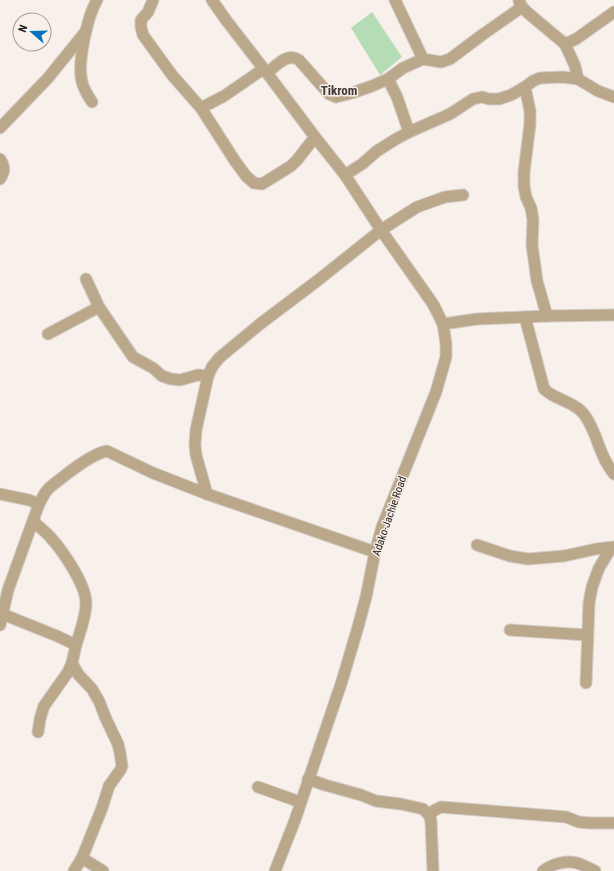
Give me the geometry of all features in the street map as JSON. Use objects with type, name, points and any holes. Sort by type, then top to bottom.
[{"type":"street","points":[[92,102],[82,82],[81,59],[86,31],[96,0]]},
{"type":"street","points":[[153,0],[148,12],[141,20],[142,35],[172,75],[201,108],[246,176],[254,183],[262,184],[290,166],[297,160],[315,137]]},
{"type":"street","name":"Adako-Jachie Road","points":[[212,0],[345,175],[381,230],[433,304],[443,324],[446,344],[446,357],[436,392],[382,527],[375,552],[366,597],[344,674],[295,820],[275,871]]},
{"type":"street","points":[[395,0],[423,59]]},
{"type":"street","points":[[201,108],[290,57],[295,57],[299,60],[330,94],[336,97],[352,93],[388,79],[403,68],[423,59],[442,62],[450,59],[482,35],[520,3],[528,13],[565,44],[576,66],[578,79]]},
{"type":"street","points":[[565,44],[576,39],[614,12]]},
{"type":"street","points":[[0,128],[48,78],[86,31]]},
{"type":"street","points":[[345,175],[396,139],[450,114],[473,99],[482,97],[499,99],[511,95],[540,78],[563,77],[578,79],[598,91],[614,97]]},
{"type":"street","points":[[388,79],[397,98],[409,132]]},
{"type":"street","points":[[525,87],[530,111],[530,124],[524,172],[524,186],[533,220],[532,245],[537,281],[547,316]]},
{"type":"street","points":[[0,159],[4,167],[4,174],[0,179]]},
{"type":"street","points":[[207,494],[196,455],[196,430],[208,376],[212,367],[219,358],[260,324],[381,230],[417,207],[445,197],[463,196]]},
{"type":"street","points":[[86,279],[99,307],[133,357],[153,368],[162,376],[171,380],[180,380],[198,375],[208,376]]},
{"type":"street","points":[[48,334],[99,307]]},
{"type":"street","points":[[443,324],[477,319],[547,316],[614,316]]},
{"type":"street","points":[[525,317],[544,389],[549,394],[581,410],[586,417],[609,468],[614,474]]},
{"type":"street","points":[[0,625],[1,613],[8,590],[39,504],[45,493],[49,488],[101,452],[107,451],[153,473],[207,494],[375,552]]},
{"type":"street","points":[[0,494],[29,500],[39,504]]},
{"type":"street","points":[[33,521],[61,550],[79,580],[86,597],[86,609],[72,663],[68,672],[44,706],[38,732]]},
{"type":"street","points":[[478,545],[510,556],[528,559],[564,556],[596,549],[612,548]]},
{"type":"street","points":[[586,683],[589,603],[592,587],[599,568],[612,548]]},
{"type":"street","points":[[1,613],[76,645]]},
{"type":"street","points":[[510,630],[587,635]]},
{"type":"street","points":[[72,663],[78,674],[92,689],[99,701],[118,744],[122,766],[109,786],[82,858],[74,871]]},
{"type":"street","points":[[308,779],[376,801],[401,804],[422,809],[429,814],[431,821],[433,871]]},
{"type":"street","points":[[258,787],[300,802]]},
{"type":"street","points":[[429,814],[441,807],[566,817],[579,822],[589,823],[614,823]]},
{"type":"street","points":[[82,858],[103,871]]},
{"type":"street","points":[[543,871],[546,868],[560,862],[576,863],[595,871]]},
{"type":"green space","points":[[372,12],[402,57],[380,75],[351,28]]},
{"type":"district","name":"Tikrom","points":[[339,90]]}]
